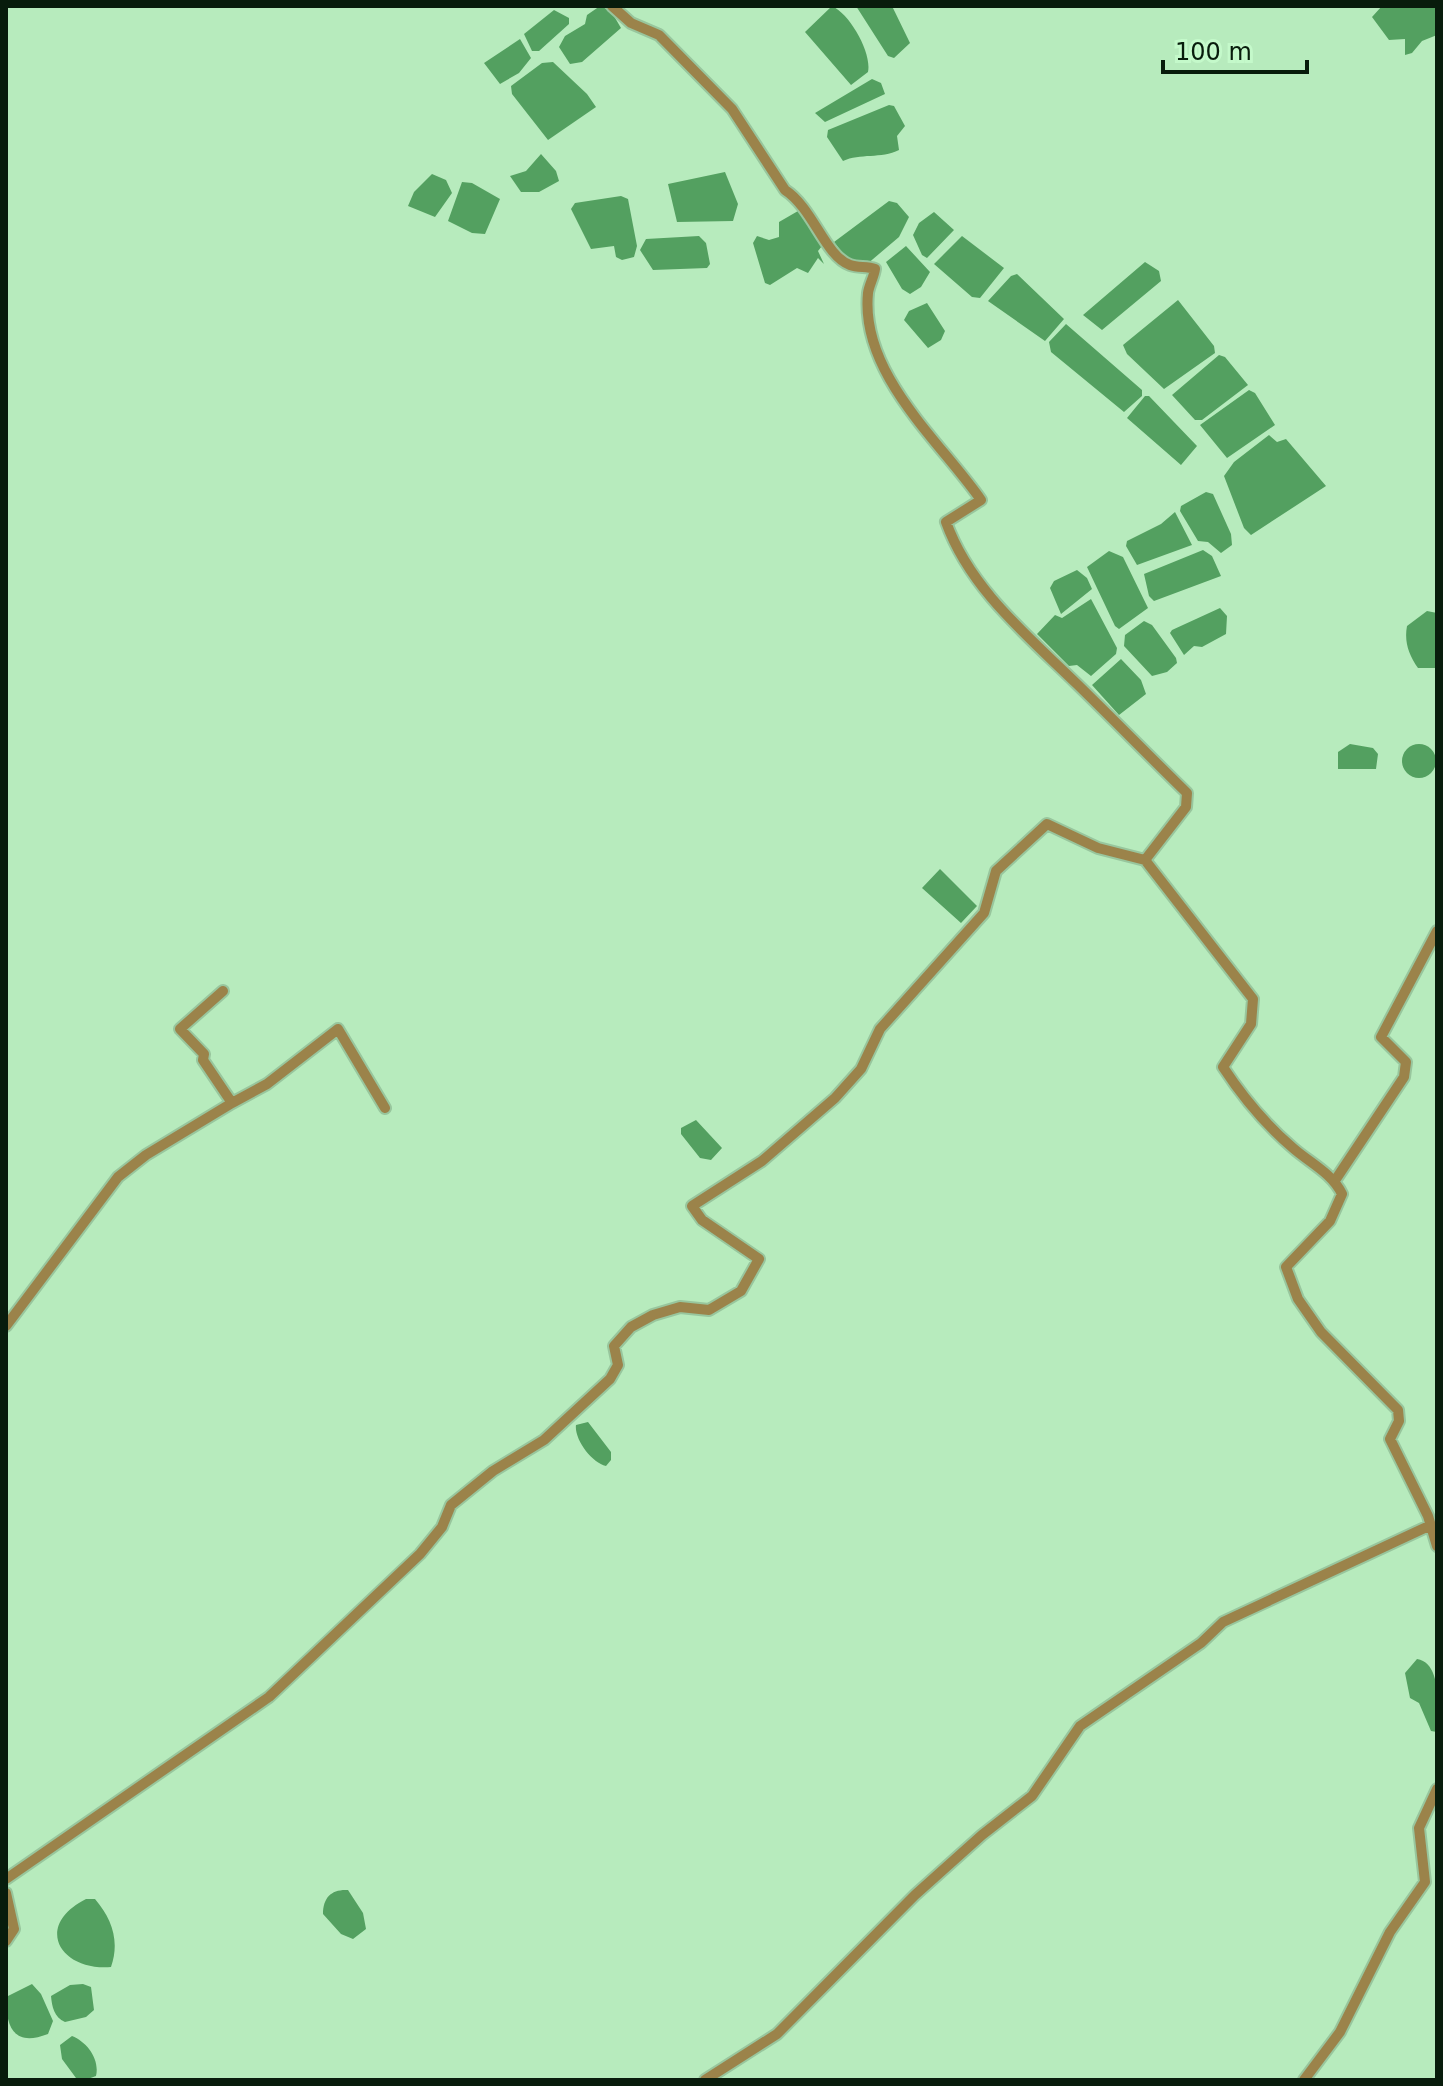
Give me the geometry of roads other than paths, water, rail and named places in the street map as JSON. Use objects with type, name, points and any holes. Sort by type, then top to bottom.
[{"type":"street","points":[[612,6],[631,23],[659,35],[732,109],[785,190],[795,196],[820,228],[833,253],[849,265],[875,269],[868,291],[871,327],[882,359],[922,429],[952,458],[981,500],[946,522],[966,564],[981,587],[1187,793],[1186,807],[1145,860]]},
{"type":"street","points":[[6,1879],[269,1697],[420,1554],[442,1527],[451,1505],[493,1471],[544,1440],[610,1379],[618,1365],[614,1346],[631,1327],[680,1307],[709,1310],[741,1291],[759,1259],[702,1220],[692,1206],[762,1161],[835,1098],[861,1069],[880,1029],[984,913],[996,871],[1047,824],[1098,848],[1145,860],[1253,999],[1251,1024],[1223,1067],[1291,1146],[1334,1182],[1342,1194],[1338,1208],[1286,1267],[1298,1299],[1321,1332],[1398,1410],[1399,1421],[1390,1439],[1431,1525],[1437,1546]]},
{"type":"street","points":[[1334,1182],[1404,1077],[1406,1062],[1381,1037],[1437,931]]},
{"type":"street","points":[[223,991],[180,1029],[204,1054],[203,1060],[232,1103]]},
{"type":"street","points":[[6,1326],[118,1177],[146,1155],[267,1084],[338,1029],[385,1108]]},
{"type":"street","points":[[705,2080],[777,2034],[915,1895],[1032,1796],[1080,1726],[1104,1707],[1201,1643],[1223,1622],[1431,1525]]},
{"type":"street","points":[[1304,2080],[1340,2032],[1390,1932],[1425,1882],[1419,1828],[1437,1789]]},
{"type":"street","points":[[6,1893],[14,1929],[6,1941]]}]
